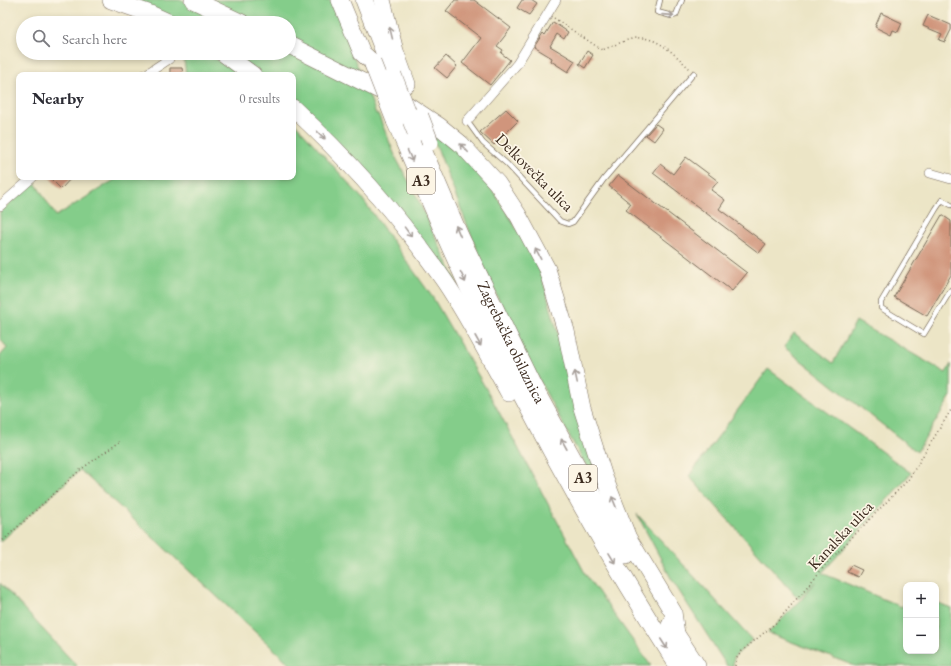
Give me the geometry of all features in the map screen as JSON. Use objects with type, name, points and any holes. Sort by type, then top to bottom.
[{"type":"highway","points":[[110,0],[155,16]]},
{"type":"highway","points":[[193,0],[227,16]]},
{"type":"highway","points":[[340,0],[362,53],[372,62]]},
{"type":"highway","name":"Zagrebačka obilaznica","points":[[349,0],[395,120],[495,344],[518,390],[585,512],[678,666]]},
{"type":"highway","name":"Zagrebačka obilaznica","points":[[364,0],[393,74],[423,137],[430,165],[460,236],[532,384],[618,541],[697,666]]},
{"type":"highway","points":[[382,0],[395,51],[423,137]]},
{"type":"highway","points":[[296,48],[403,102],[439,126],[461,144],[496,183],[518,215],[547,269],[566,331],[582,408],[604,477],[628,538],[673,612],[676,634]]},
{"type":"highway","points":[[233,60],[249,72]]},
{"type":"highway","points":[[296,111],[325,138],[380,197],[445,283],[566,498],[585,512]]},
{"type":"street","name":"Delkovečka ulica","points":[[467,121],[516,64],[556,0]]},
{"type":"street","points":[[149,72],[167,60]]},
{"type":"street","points":[[930,173],[951,179]]},
{"type":"street","points":[[0,206],[30,180]]},
{"type":"lane","points":[[660,0],[657,12],[672,16],[676,14],[682,0]]},
{"type":"lane","name":"Delkovečka ulica","points":[[467,121],[484,142],[507,164],[560,221],[568,224],[574,222],[604,179],[694,73]]},
{"type":"lane","points":[[951,205],[942,200],[881,302],[882,308],[924,334],[951,290]]},
{"type":"path","points":[[548,13],[602,50],[636,37],[650,39],[669,50],[694,73]]},
{"type":"path","name":"Kanalska ulica","points":[[736,666],[737,658],[742,651],[777,622],[828,562],[908,480],[951,410]]},
{"type":"path","points":[[0,543],[80,470],[121,440]]},
{"type":"green space","points":[[126,0],[182,0],[215,16],[164,16]]},
{"type":"green space","points":[[203,0],[334,0],[352,48],[350,48],[361,74],[296,43],[296,16],[237,16]]},
{"type":"green space","points":[[296,56],[366,87],[376,114],[378,114],[396,158],[415,193],[472,316],[296,106],[296,72],[257,72],[241,60],[296,60]]},
{"type":"green space","points":[[184,60],[217,60],[238,72],[186,72]]},
{"type":"green space","points":[[296,124],[361,197],[433,298],[492,399],[586,575],[651,666],[292,666],[80,470],[0,542],[0,356],[7,348],[0,338],[0,212],[34,181],[56,216],[114,180],[296,180]]},
{"type":"green space","points":[[428,125],[484,176],[538,263],[605,499],[552,404],[502,307],[473,240]]},
{"type":"green space","points":[[856,321],[946,373],[951,364],[951,396],[917,452],[784,347],[794,333],[833,363]]},
{"type":"green space","points":[[768,369],[911,473],[822,573],[902,607],[903,606],[903,654],[939,654],[939,603],[951,608],[951,666],[855,666],[768,633],[801,600],[816,581],[799,599],[689,476]]},
{"type":"green space","points":[[637,514],[752,640],[734,657],[733,666],[727,666],[672,580]]},
{"type":"green space","points":[[0,583],[77,666],[0,666]]},
{"type":"building","points":[[455,0],[474,0],[511,28],[497,46],[503,50],[501,53],[510,60],[490,85],[462,63],[481,38],[446,11]]},
{"type":"building","points":[[522,0],[531,0],[537,4],[529,15],[517,8]]},
{"type":"building","points":[[881,13],[902,23],[898,32],[893,30],[891,35],[875,27]]},
{"type":"building","points":[[928,15],[951,25],[951,30],[945,42],[939,40],[942,34],[923,26]]},
{"type":"building","points":[[553,22],[568,32],[564,39],[557,34],[550,46],[575,61],[568,72],[551,61],[552,58],[534,47],[543,33],[545,35]]},
{"type":"building","points":[[587,51],[593,55],[585,68],[579,64]]},
{"type":"building","points":[[446,56],[457,66],[447,78],[435,68]]},
{"type":"building","points":[[170,68],[182,68],[183,72],[170,72]]},
{"type":"building","points":[[506,109],[518,121],[494,145],[480,132]]},
{"type":"building","points":[[656,124],[663,129],[654,141],[646,135]]},
{"type":"building","points":[[686,157],[718,181],[711,190],[725,200],[719,209],[766,244],[759,253],[653,173],[660,164],[673,174]]},
{"type":"building","points":[[618,175],[747,273],[732,291],[626,210],[631,204],[609,186]]},
{"type":"building","points":[[52,180],[69,180],[61,189]]},
{"type":"building","points":[[942,215],[951,221],[951,275],[927,316],[894,297]]},
{"type":"building","points":[[851,565],[862,570],[858,577],[847,572]]}]
